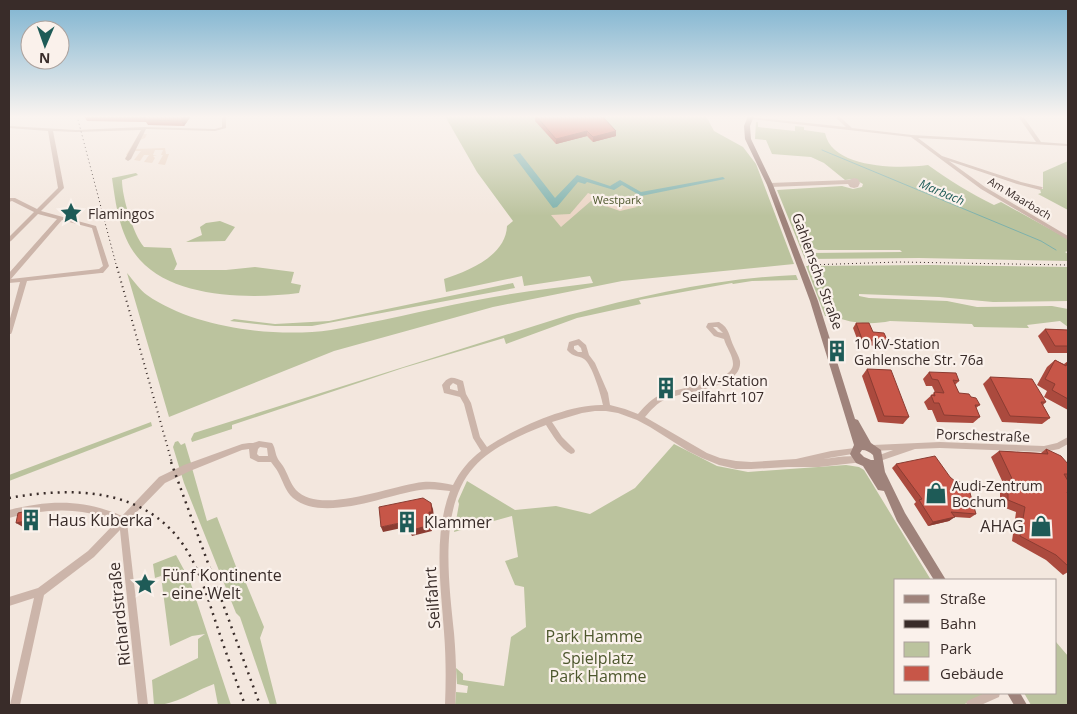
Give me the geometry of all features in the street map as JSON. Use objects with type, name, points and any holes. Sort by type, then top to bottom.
[{"type":"street","points":[[9,240],[61,188],[54,149]]},
{"type":"street","points":[[128,159],[133,149]]},
{"type":"street","name":"Gahlensche Straße","points":[[752,149],[770,186],[814,300],[847,410],[867,454],[901,516],[939,579]]},
{"type":"street","name":"Am Maarbach","points":[[929,149],[983,188],[1068,238]]},
{"type":"street","points":[[938,156],[1019,183],[1040,188]]},
{"type":"street","points":[[770,186],[849,182]]},
{"type":"street","points":[[9,200],[13,199],[38,212],[96,228],[106,268],[101,271],[9,281]]},
{"type":"street","points":[[9,277],[61,218]]},
{"type":"street","points":[[9,332],[24,280]]},
{"type":"street","points":[[640,417],[650,406],[662,398],[720,382],[730,377],[736,367],[736,360],[726,337]]},
{"type":"street","points":[[586,356],[592,363],[604,393],[606,408]]},
{"type":"street","points":[[462,395],[467,403],[477,438],[486,452]]},
{"type":"street","name":"Seilfahrt","points":[[450,705],[451,662],[445,545],[448,516],[456,489],[464,472],[486,452],[515,436],[548,422],[581,410],[606,408],[640,417],[688,448],[717,461],[752,466],[809,464],[867,454]]},
{"type":"street","points":[[548,422],[558,439],[571,451]]},
{"type":"street","name":"Porschestraße","points":[[867,454],[940,445],[1050,448],[1059,446],[1068,440]]},
{"type":"street","points":[[9,601],[40,592],[91,554],[157,484],[177,472],[242,447],[254,447],[259,444],[268,445],[290,488],[297,496],[310,503],[337,504],[421,486],[456,489]]},
{"type":"street","points":[[254,447],[253,456],[258,459],[274,459]]},
{"type":"street","name":"Porschestraße","points":[[867,454],[915,447]]},
{"type":"street","points":[[1050,448],[1056,455]]},
{"type":"street","points":[[9,514],[40,507],[74,507],[105,512],[123,521]]},
{"type":"street","name":"Richardstraße","points":[[123,521],[143,705]]},
{"type":"street","points":[[15,705],[40,592]]},
{"type":"street","points":[[971,705],[993,694]]},
{"type":"street","points":[[1014,694],[1021,705]]},
{"type":"green space","name":"Westpark","points":[[464,149],[745,149],[756,164],[794,264],[622,281],[493,307],[334,351],[169,417],[127,273],[147,295],[188,316],[236,328],[285,333],[331,330],[487,298],[593,283],[590,276],[524,286],[522,276],[446,292],[444,279],[474,267],[493,254],[505,237],[507,226],[513,221],[477,172]]},
{"type":"green space","points":[[770,149],[835,149],[853,160],[869,164],[901,167],[928,165],[952,182],[994,205],[1001,202],[1068,239],[1068,251],[1065,252],[1068,254],[1068,261],[919,258],[805,259],[777,190],[842,186],[853,189],[862,187],[863,184],[854,179],[845,180],[824,163],[811,157],[772,154]],"holes":[[[805,244],[818,250],[900,250],[902,252],[811,253],[802,248]]]},
{"type":"green space","points":[[1068,161],[1068,210],[1038,194],[1041,193],[1040,189],[1043,189],[1043,172]]},
{"type":"green space","points":[[136,173],[138,175],[122,180],[124,196],[132,225],[144,247],[171,248],[177,264],[174,270],[226,270],[255,267],[294,272],[291,283],[301,285],[299,293],[259,296],[215,293],[193,289],[155,273],[140,260],[128,242],[123,232],[115,200],[112,178]]},
{"type":"green space","points":[[220,221],[235,227],[225,241],[186,242],[202,235],[200,227],[206,223]]},
{"type":"green space","points":[[806,266],[1068,267],[1068,301],[993,302],[939,297],[859,294],[859,296],[947,301],[977,307],[1052,306],[1068,309],[1068,327],[1060,321],[1027,325],[1029,328],[974,327],[972,324],[890,321],[862,323],[825,316]]},
{"type":"green space","points":[[796,275],[798,280],[732,283],[639,300],[641,304],[577,318],[506,344],[504,338],[403,368],[232,425],[232,429],[192,442],[191,439],[194,433],[569,315],[681,289],[738,280]]},
{"type":"green space","points":[[513,283],[515,288],[312,326],[275,326],[230,321],[234,319],[275,324],[329,321]]},
{"type":"green space","points":[[151,422],[152,426],[9,481],[9,475]]},
{"type":"green space","points":[[178,441],[181,445],[185,443],[191,463],[182,467],[192,468],[207,521],[217,517],[240,577],[243,576],[264,627],[260,638],[277,705],[270,705],[240,617],[236,613],[184,483],[173,447],[175,442]]},
{"type":"green space","points":[[674,444],[717,466],[748,472],[846,465],[859,467],[864,470],[930,579],[894,579],[894,694],[984,694],[963,705],[455,705],[456,692],[467,693],[468,686],[457,684],[456,668],[463,674],[463,680],[504,686],[511,637],[526,627],[524,587],[515,585],[505,561],[518,557],[512,516],[454,532],[458,501],[467,481],[515,510],[556,506],[590,514],[635,488]]},
{"type":"green space","points":[[176,555],[190,581],[231,705],[218,705],[214,684],[170,703],[154,705],[152,680],[198,658],[198,639],[205,634],[192,636],[170,646],[161,576],[155,578],[153,564]]},
{"type":"green space","points":[[1057,643],[1068,656],[1068,705],[1031,705],[1025,694],[1057,694]]},
{"type":"shaded area","points":[[130,149],[165,149],[166,154],[169,154],[165,165],[158,164],[163,155],[161,155],[163,150],[155,150],[153,155],[157,155],[153,156],[155,158],[152,163],[144,162],[149,155],[144,155],[140,161],[134,160],[141,151],[135,151],[129,160],[125,158],[128,156],[126,155]]},
{"type":"shaded area","points":[[588,193],[612,203],[620,196],[637,207],[620,211],[591,201],[561,227],[551,215],[570,214]]},
{"type":"water","points":[[520,153],[555,198],[577,175],[610,186],[620,180],[641,192],[723,177],[725,179],[641,196],[622,185],[614,190],[587,182],[585,184],[578,182],[557,207],[553,208],[513,155]]},
{"type":"building","points":[[856,323],[869,323],[873,332],[884,333],[888,342],[862,339]]},
{"type":"building","points":[[1045,329],[1068,330],[1068,346],[1055,346]]},
{"type":"building","points":[[1055,360],[1066,366],[1068,361],[1068,399],[1052,390],[1055,384],[1045,379]]},
{"type":"building","points":[[867,369],[891,370],[909,417],[884,416]]},
{"type":"building","points":[[929,372],[956,373],[959,381],[953,380],[959,393],[969,394],[971,397],[976,398],[980,405],[975,405],[980,417],[944,415],[939,403],[934,403],[931,395],[935,396],[934,392],[944,393],[938,380],[932,379]]},
{"type":"building","points":[[990,377],[1032,379],[1046,402],[1041,402],[1050,418],[1010,416]]},
{"type":"building","name":"AHAG","points":[[1046,449],[1061,456],[1068,464],[1068,474],[1064,474],[1068,481],[1068,566],[1056,555],[1020,536],[1025,507],[1008,500],[1008,482],[1015,485],[999,451],[1048,454]]},
{"type":"building","name":"Audi-Zentrum Bochum","points":[[935,456],[950,477],[956,482],[958,481],[968,486],[976,514],[951,512],[955,517],[933,522],[919,500],[922,499],[896,464]]},
{"type":"building","name":"Klammer","points":[[423,498],[431,503],[432,512],[429,512],[430,525],[409,531],[409,521],[381,527],[379,507]]},
{"type":"building","points":[[31,510],[30,520],[16,523],[18,513]]},
{"type":"waterway","name":"Marbach","points":[[822,150],[1041,241],[1056,250]]},
{"type":"railway","points":[[86,149],[117,268]]},
{"type":"railway","points":[[808,265],[899,262],[1068,265]]},
{"type":"railway","points":[[117,267],[172,463]]},
{"type":"railway","points":[[171,462],[260,705]]},
{"type":"railway","points":[[9,498],[32,494],[56,493],[103,495],[126,501],[147,511],[166,525],[182,543],[198,572],[245,705]]},
{"type":"place","name":"Flamingos","points":[[71,213]]},
{"type":"place","name":"10 kV-Station Gahlensche Str. 76a","points":[[837,351]]},
{"type":"place","name":"10 kV-Station Seilfahrt 107","points":[[666,388]]},
{"type":"place","name":"Audi-Zentrum Bochum","points":[[936,493]]},
{"type":"place","name":"Haus Kuberka","points":[[31,520]]},
{"type":"place","name":"Klammer","points":[[407,522]]},
{"type":"place","name":"AHAG","points":[[1041,526]]},
{"type":"place","name":"Fünf Kontinente - eine Welt","points":[[145,584]]},
{"type":"park label","name":"Park Hamme","points":[[594,636]]},
{"type":"park label","name":"Spielplatz Park Hamme","points":[[598,667]]}]
